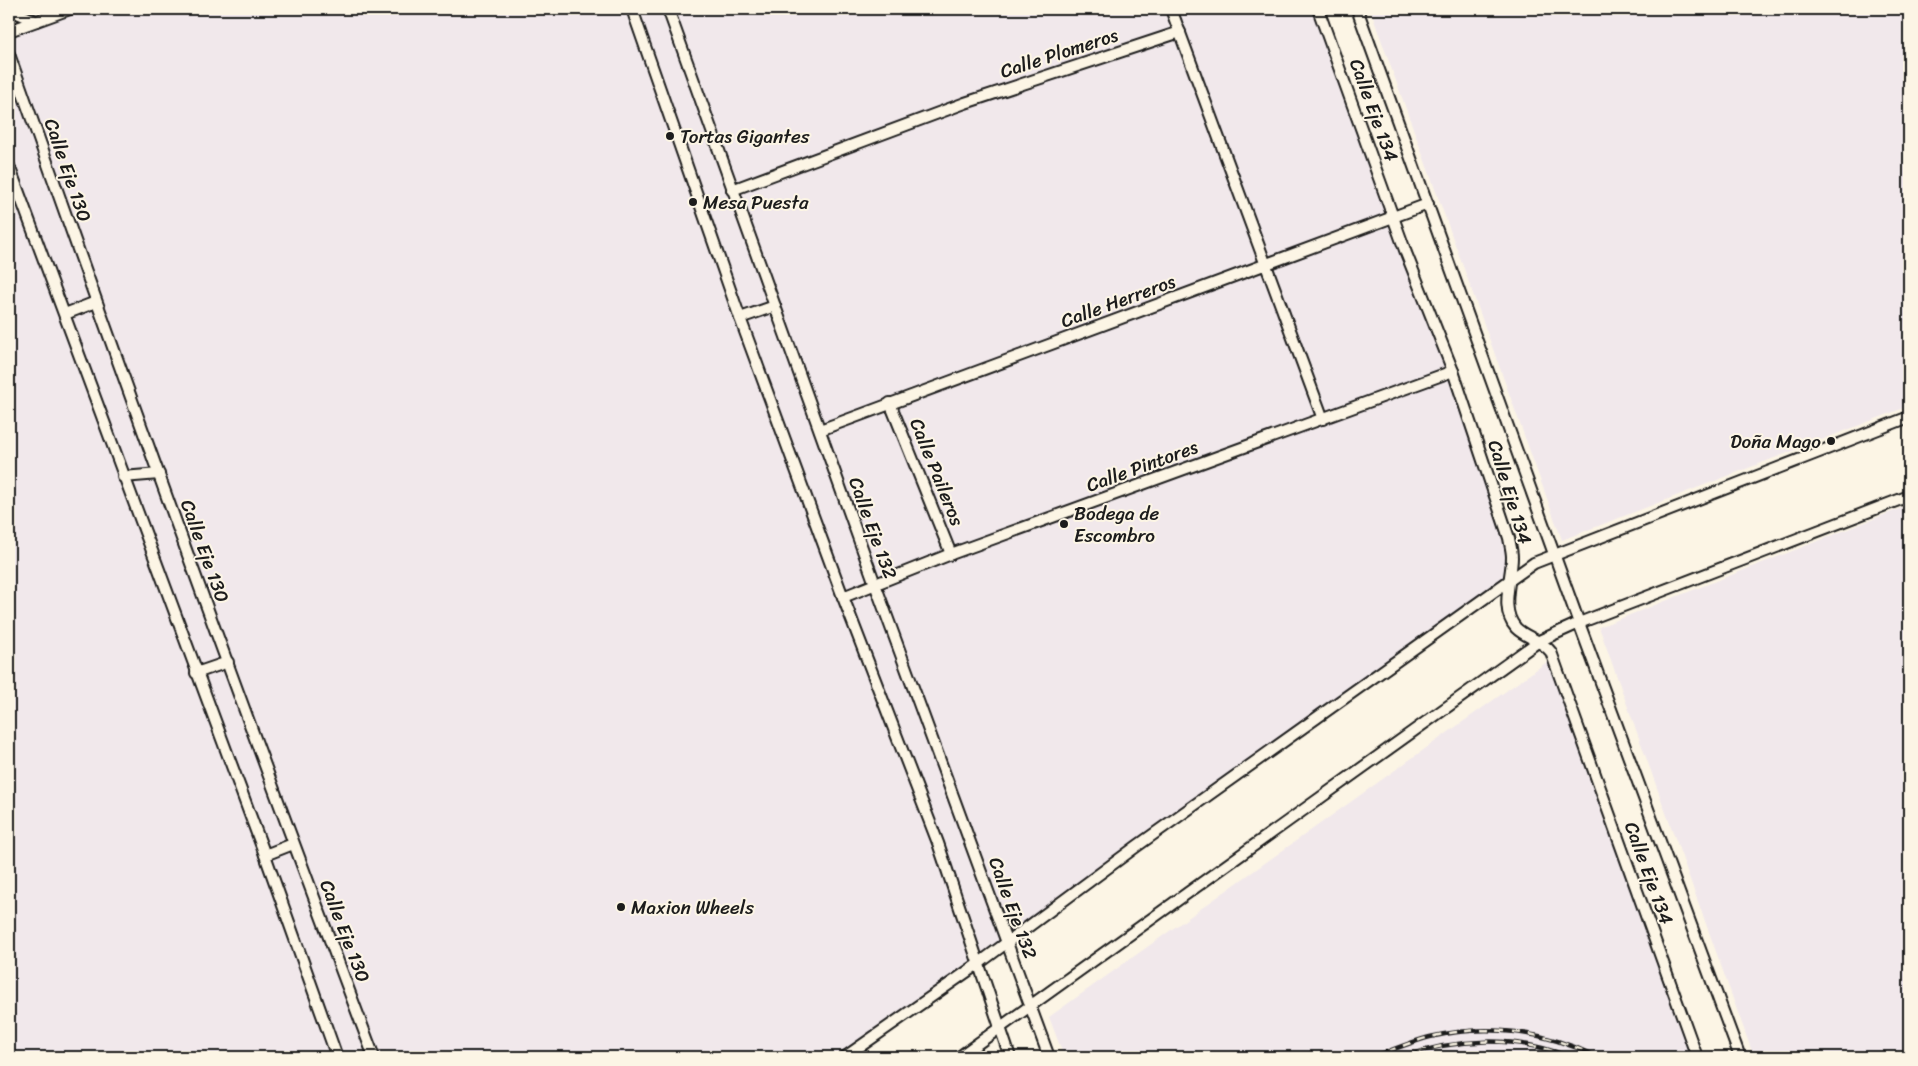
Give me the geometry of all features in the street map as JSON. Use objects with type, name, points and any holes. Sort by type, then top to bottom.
[{"type":"street","points":[[13,9],[18,14],[36,21]]},
{"type":"street","points":[[9,31],[70,9]]},
{"type":"street","points":[[632,9],[740,318],[843,597],[938,843],[1010,1057]]},
{"type":"street","name":"Calle Eje 132","points":[[668,9],[875,584],[1049,1057]]},
{"type":"street","points":[[1171,9],[1267,265],[1322,419]]},
{"type":"street","name":"Calle Eje 134","points":[[1318,9],[1394,218],[1454,371],[1509,538],[1512,558],[1509,580],[1509,614],[1518,630],[1539,641],[1551,652],[1697,1057]]},
{"type":"street","name":"Calle Eje 134","points":[[1357,9],[1554,556],[1740,1057]]},
{"type":"street","name":"Calle Plomeros","points":[[732,190],[965,103],[1180,32]]},
{"type":"street","name":"Calle Eje 130","points":[[9,54],[96,302],[293,844],[374,1057]]},
{"type":"street","points":[[9,166],[265,855],[337,1057]]},
{"type":"street","name":"Calle Herreros","points":[[820,430],[1428,204]]},
{"type":"street","points":[[65,314],[96,302]]},
{"type":"street","points":[[740,318],[775,306]]},
{"type":"street","name":"Calle Pintores","points":[[843,597],[952,554],[1454,371]]},
{"type":"street","name":"Calle Paileros","points":[[890,403],[952,554]]},
{"type":"street","points":[[846,1057],[978,964],[1136,846],[1534,563],[1909,417]]},
{"type":"street","points":[[123,477],[159,474]]},
{"type":"street","points":[[959,1057],[1539,641],[1579,623],[1909,496]]},
{"type":"street","points":[[196,673],[228,662]]},
{"type":"street","points":[[265,855],[293,844]]},
{"type":"shaded area","points":[[81,9],[1318,9],[1509,538],[1509,580],[843,1057],[9,1057],[9,33]]},
{"type":"shaded area","points":[[1370,9],[1909,9],[1909,406],[1562,540]]},
{"type":"shaded area","points":[[1909,505],[1909,1057],[1754,1057],[1599,627]]},
{"type":"shaded area","points":[[1551,659],[1695,1057],[1064,1057],[1049,1017]]},
{"type":"railway","points":[[1373,1057],[1430,1037],[1451,1033],[1494,1030],[1515,1032],[1557,1041],[1597,1057]]},
{"type":"railway","points":[[1403,1057],[1444,1046],[1486,1042],[1528,1045],[1569,1057]]},
{"type":"place","name":"Tortas Gigantes","points":[[670,136]]},
{"type":"place","name":"Mesa Puesta","points":[[693,202]]},
{"type":"place","name":"Doña Mago","points":[[1831,441]]},
{"type":"place","name":"Bodega de Escombro","points":[[1064,524]]},
{"type":"place","name":"Maxion Wheels","points":[[621,907]]}]
